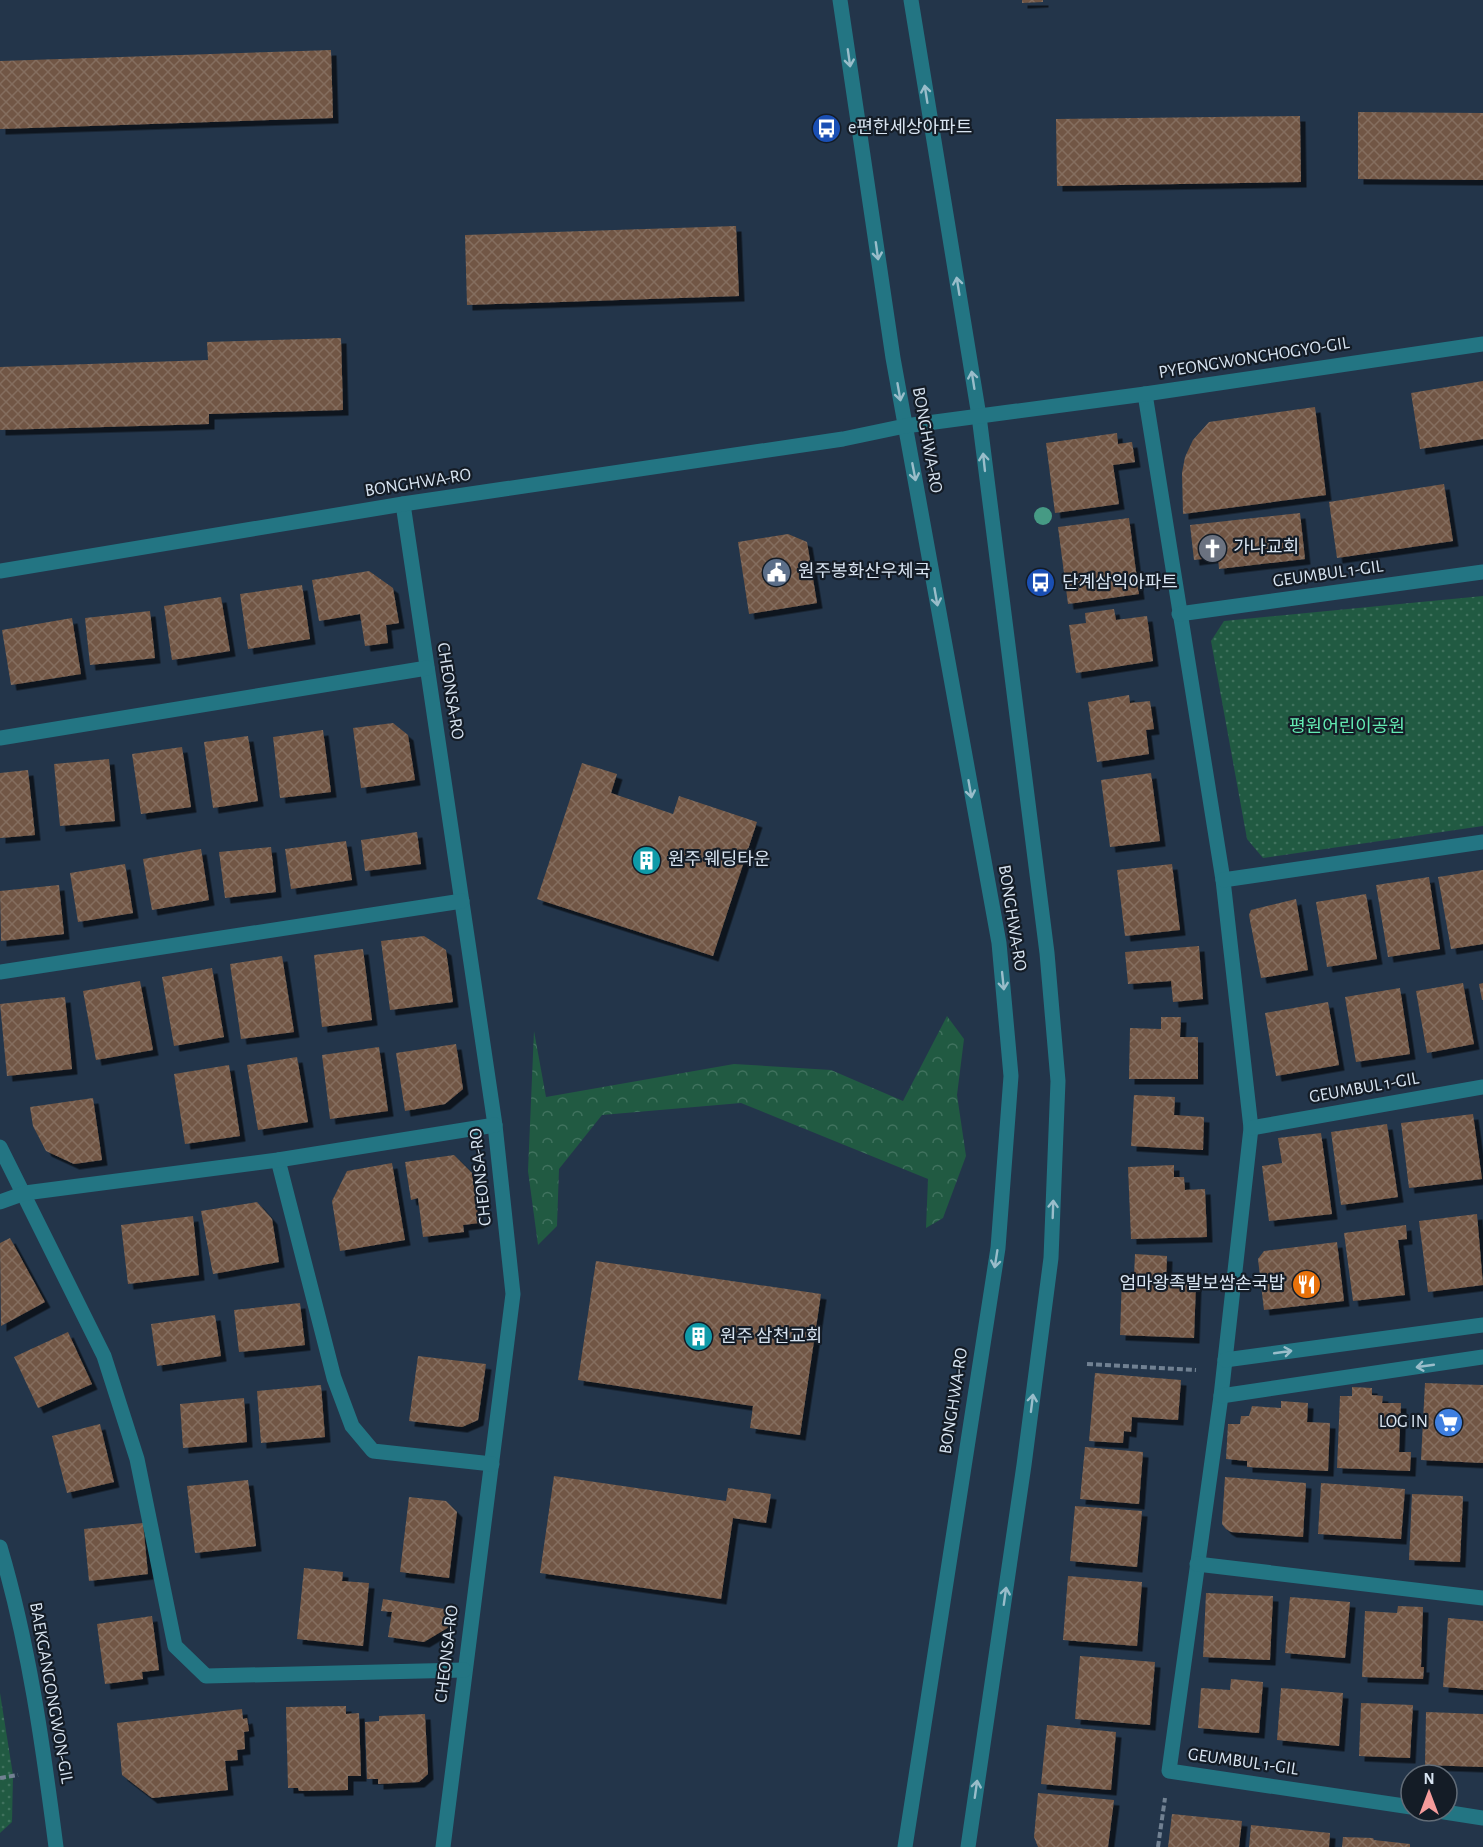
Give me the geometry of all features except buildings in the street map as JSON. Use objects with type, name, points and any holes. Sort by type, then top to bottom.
[{"type":"street","name":"BONGHWA-RO","points":[[840,0],[905,426],[999,943],[1011,1076],[998,1248],[905,1847]]},
{"type":"street","name":"BONGHWA-RO","points":[[911,0],[979,416],[1047,954],[1058,1081],[1051,1258],[1024,1465],[968,1847]]},
{"type":"street","name":"PYEONGWONCHOGYO-GIL","points":[[905,426],[1145,394],[1483,344]]},
{"type":"street","name":"GEUMBUL 1-GIL","points":[[1145,394],[1222,880],[1251,1128],[1221,1396],[1169,1771],[1399,1805]]},
{"type":"street","name":"BONGHWA-RO","points":[[0,571],[403,504],[843,439],[905,426]]},
{"type":"street","name":"CHEONSA-RO","points":[[403,504],[495,1125],[513,1294],[443,1847]]},
{"type":"street","name":"GEUMBUL 1-GIL","points":[[1179,614],[1483,572]]},
{"type":"street","points":[[0,738],[427,669]]},
{"type":"street","points":[[1222,880],[1483,842]]},
{"type":"street","points":[[0,972],[462,901]]},
{"type":"street","name":"GEUMBUL 1-GIL","points":[[1251,1128],[1483,1087]]},
{"type":"street","points":[[0,1202],[26,1193],[278,1160],[495,1125]]},
{"type":"street","points":[[0,1147],[26,1193],[104,1356],[137,1459],[175,1646],[206,1676],[464,1670]]},
{"type":"street","points":[[278,1160],[334,1378],[351,1426],[373,1451],[492,1464]]},
{"type":"street","points":[[1224,1366],[1483,1325]]},
{"type":"street","points":[[1221,1396],[1483,1357]]},
{"type":"street","name":"BAEKGANGONGWON-GIL","points":[[0,1547],[19,1612],[41,1732],[56,1847]]},
{"type":"street","points":[[1197,1564],[1483,1598]]},
{"type":"street","points":[[1459,1814],[1483,1818]]},
{"type":"path","points":[[1088,1364],[1224,1366]]},
{"type":"path","points":[[1158,1847],[1169,1771]]},
{"type":"path","points":[[0,1778],[18,1775]]},
{"type":"green space","name":"평원어린이공원","points":[[1483,596],[1483,826],[1263,858],[1247,839],[1211,641],[1224,621]]},
{"type":"green space","points":[[947,1016],[964,1039],[957,1095],[966,1156],[943,1218],[926,1228],[928,1179],[741,1103],[602,1115],[559,1169],[557,1226],[538,1245],[528,1171],[534,1031],[546,1097],[734,1064],[831,1070],[903,1101]]},
{"type":"green space","points":[[0,1693],[13,1775],[12,1822],[0,1833]]},
{"type":"place","name":"e편한세상아파트","points":[[827,128]]},
{"type":"place","name":"가나교회","points":[[1212,548]]},
{"type":"place","name":"원주봉화산우체국","points":[[777,572]]},
{"type":"place","name":"단계삼익아파트","points":[[1041,583]]},
{"type":"place","name":"원주 웨딩타운","points":[[647,860]]},
{"type":"place","name":"엄마왕족발보쌈손국밥","points":[[1306,1284]]},
{"type":"place","name":"원주 삼천교회","points":[[699,1337]]},
{"type":"place","name":"LOG IN","points":[[1449,1422]]}]
